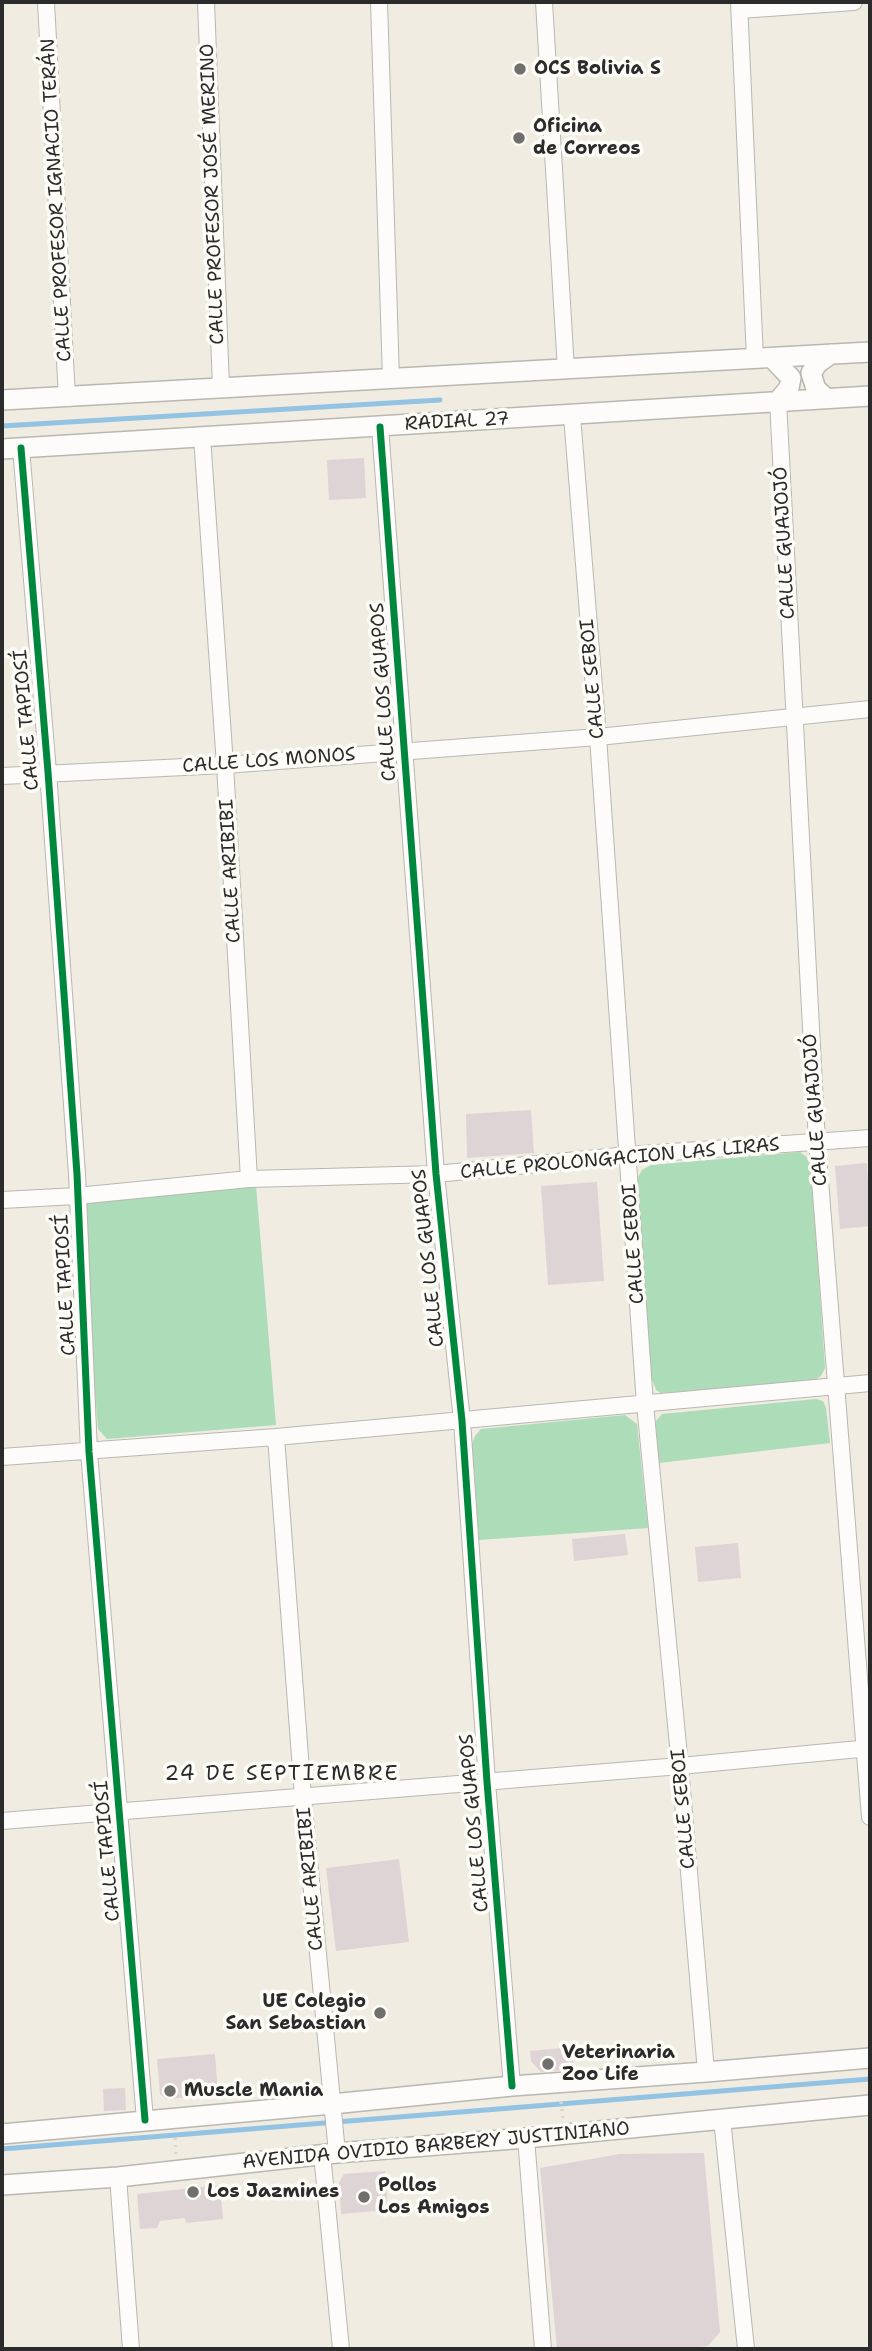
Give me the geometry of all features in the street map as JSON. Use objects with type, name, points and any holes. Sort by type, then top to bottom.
[{"type":"street","name":"CALLE PROFESOR IGNACIO TERÁN","points":[[46,2],[67,398]]},
{"type":"street","name":"CALLE PROFESOR JOSÉ MERINO","points":[[206,2],[221,387]]},
{"type":"street","points":[[379,2],[391,379]]},
{"type":"street","points":[[544,2],[566,370]]},
{"type":"street","points":[[763,359],[739,6],[854,2]]},
{"type":"street","points":[[2,400],[870,352]]},
{"type":"street","points":[[826,398],[816,388],[811,373],[818,363],[831,354]]},
{"type":"street","points":[[763,359],[790,378],[789,388],[778,401]]},
{"type":"street","name":"RADIAL 27","points":[[11,449],[870,396]]},
{"type":"street","name":"CALLE GUAJOJÓ","points":[[778,401],[817,1142],[867,1748],[870,1817]]},
{"type":"street","name":"CALLE SEBOI","points":[[572,416],[598,737],[645,1404],[706,2072]]},
{"type":"street","name":"CALLE LOS GUAPOS","points":[[380,426],[436,1174],[462,1421],[487,1782],[512,2086]]},
{"type":"street","name":"CALLE ARIBIBI","points":[[202,438],[225,765],[249,1179]]},
{"type":"street","name":"CALLE TAPIOSÍ","points":[[11,449],[48,772],[77,1196],[89,1452],[145,2120]]},
{"type":"street","name":"CALLE LOS MONOS","points":[[2,776],[225,765],[598,737],[870,709]]},
{"type":"street","name":"CALLE PROLONGACION LAS LIRAS","points":[[2,1200],[77,1196],[249,1179],[436,1174],[628,1155],[870,1138]]},
{"type":"street","points":[[2,1457],[275,1437],[870,1383]]},
{"type":"street","name":"CALLE ARIBIBI","points":[[275,1437],[303,1797],[333,2109],[331,2150],[341,2349]]},
{"type":"street","points":[[2,1821],[680,1766],[867,1748]]},
{"type":"street","points":[[2,2134],[145,2120],[333,2109],[512,2086],[870,2058]]},
{"type":"street","name":"AVENIDA OVIDIO BARBERY JUSTINIANO","points":[[2,2185],[118,2177],[331,2150],[526,2138],[870,2105]]},
{"type":"street","points":[[722,2119],[746,2349]]},
{"type":"street","points":[[526,2138],[544,2349]]},
{"type":"street","points":[[118,2177],[131,2349]]},
{"type":"path","points":[[561,2095],[562,2113]]},
{"type":"green space","points":[[800,1152],[808,1158],[811,1169],[825,1368],[821,1376],[813,1381],[661,1393],[656,1390],[651,1377],[637,1179],[642,1170],[651,1165]]},
{"type":"green space","points":[[256,1185],[276,1425],[107,1439],[98,1429],[80,1210],[86,1202]]},
{"type":"green space","points":[[816,1399],[823,1401],[826,1408],[830,1443],[659,1463],[656,1421],[662,1414]]},
{"type":"green space","points":[[625,1415],[637,1424],[648,1528],[479,1540],[472,1444],[481,1429]]},
{"type":"building","points":[[364,458],[366,498],[329,500],[327,460]]},
{"type":"building","points":[[531,1110],[534,1153],[467,1158],[466,1114]]},
{"type":"building","points":[[867,1163],[870,1226],[840,1229],[835,1166]]},
{"type":"building","points":[[597,1182],[604,1281],[548,1285],[541,1186]]},
{"type":"building","points":[[625,1534],[628,1555],[574,1561],[572,1539]]},
{"type":"building","points":[[738,1543],[741,1578],[698,1582],[695,1547]]},
{"type":"building","points":[[399,1859],[409,1942],[336,1951],[326,1868]]},
{"type":"building","name":"Veterinaria Zoo Life","points":[[572,2047],[574,2069],[541,2072],[531,2061],[530,2051]]},
{"type":"building","points":[[215,2054],[218,2095],[166,2099],[160,2094],[157,2059]]},
{"type":"building","points":[[125,2088],[126,2110],[104,2111],[103,2089]]},
{"type":"building","points":[[704,2153],[720,2332],[708,2346],[670,2349],[557,2349],[540,2168],[620,2154]]},
{"type":"building","name":"Pollos Los Amigos","points":[[385,2171],[388,2210],[341,2214],[339,2183],[344,2174]]},
{"type":"building","points":[[220,2185],[223,2219],[186,2223],[185,2218],[160,2221],[157,2228],[140,2229],[137,2194]]},
{"type":"waterway","points":[[2,426],[440,400]]},
{"type":"waterway","points":[[2,2149],[870,2079]]},
{"type":"cycle path","points":[[380,427],[436,1174],[462,1421],[487,1782],[512,2086]]},
{"type":"cycle path","points":[[21,448],[77,1174],[89,1452],[145,2120]]},
{"type":"place","name":"OCS Bolivia S","points":[[520,69]]},
{"type":"place","name":"Oficina de Correos","points":[[519,138]]},
{"type":"place","name":"UE Colegio San Sebastian","points":[[380,2013]]},
{"type":"place","name":"Veterinaria Zoo Life","points":[[548,2064]]},
{"type":"place","name":"Muscle Mania","points":[[170,2091]]},
{"type":"place","name":"Los Jazmines","points":[[193,2192]]},
{"type":"place","name":"Pollos Los Amigos","points":[[364,2197]]},
{"type":"district","name":"24 DE SEPTIEMBRE","points":[[282,1775]]}]
